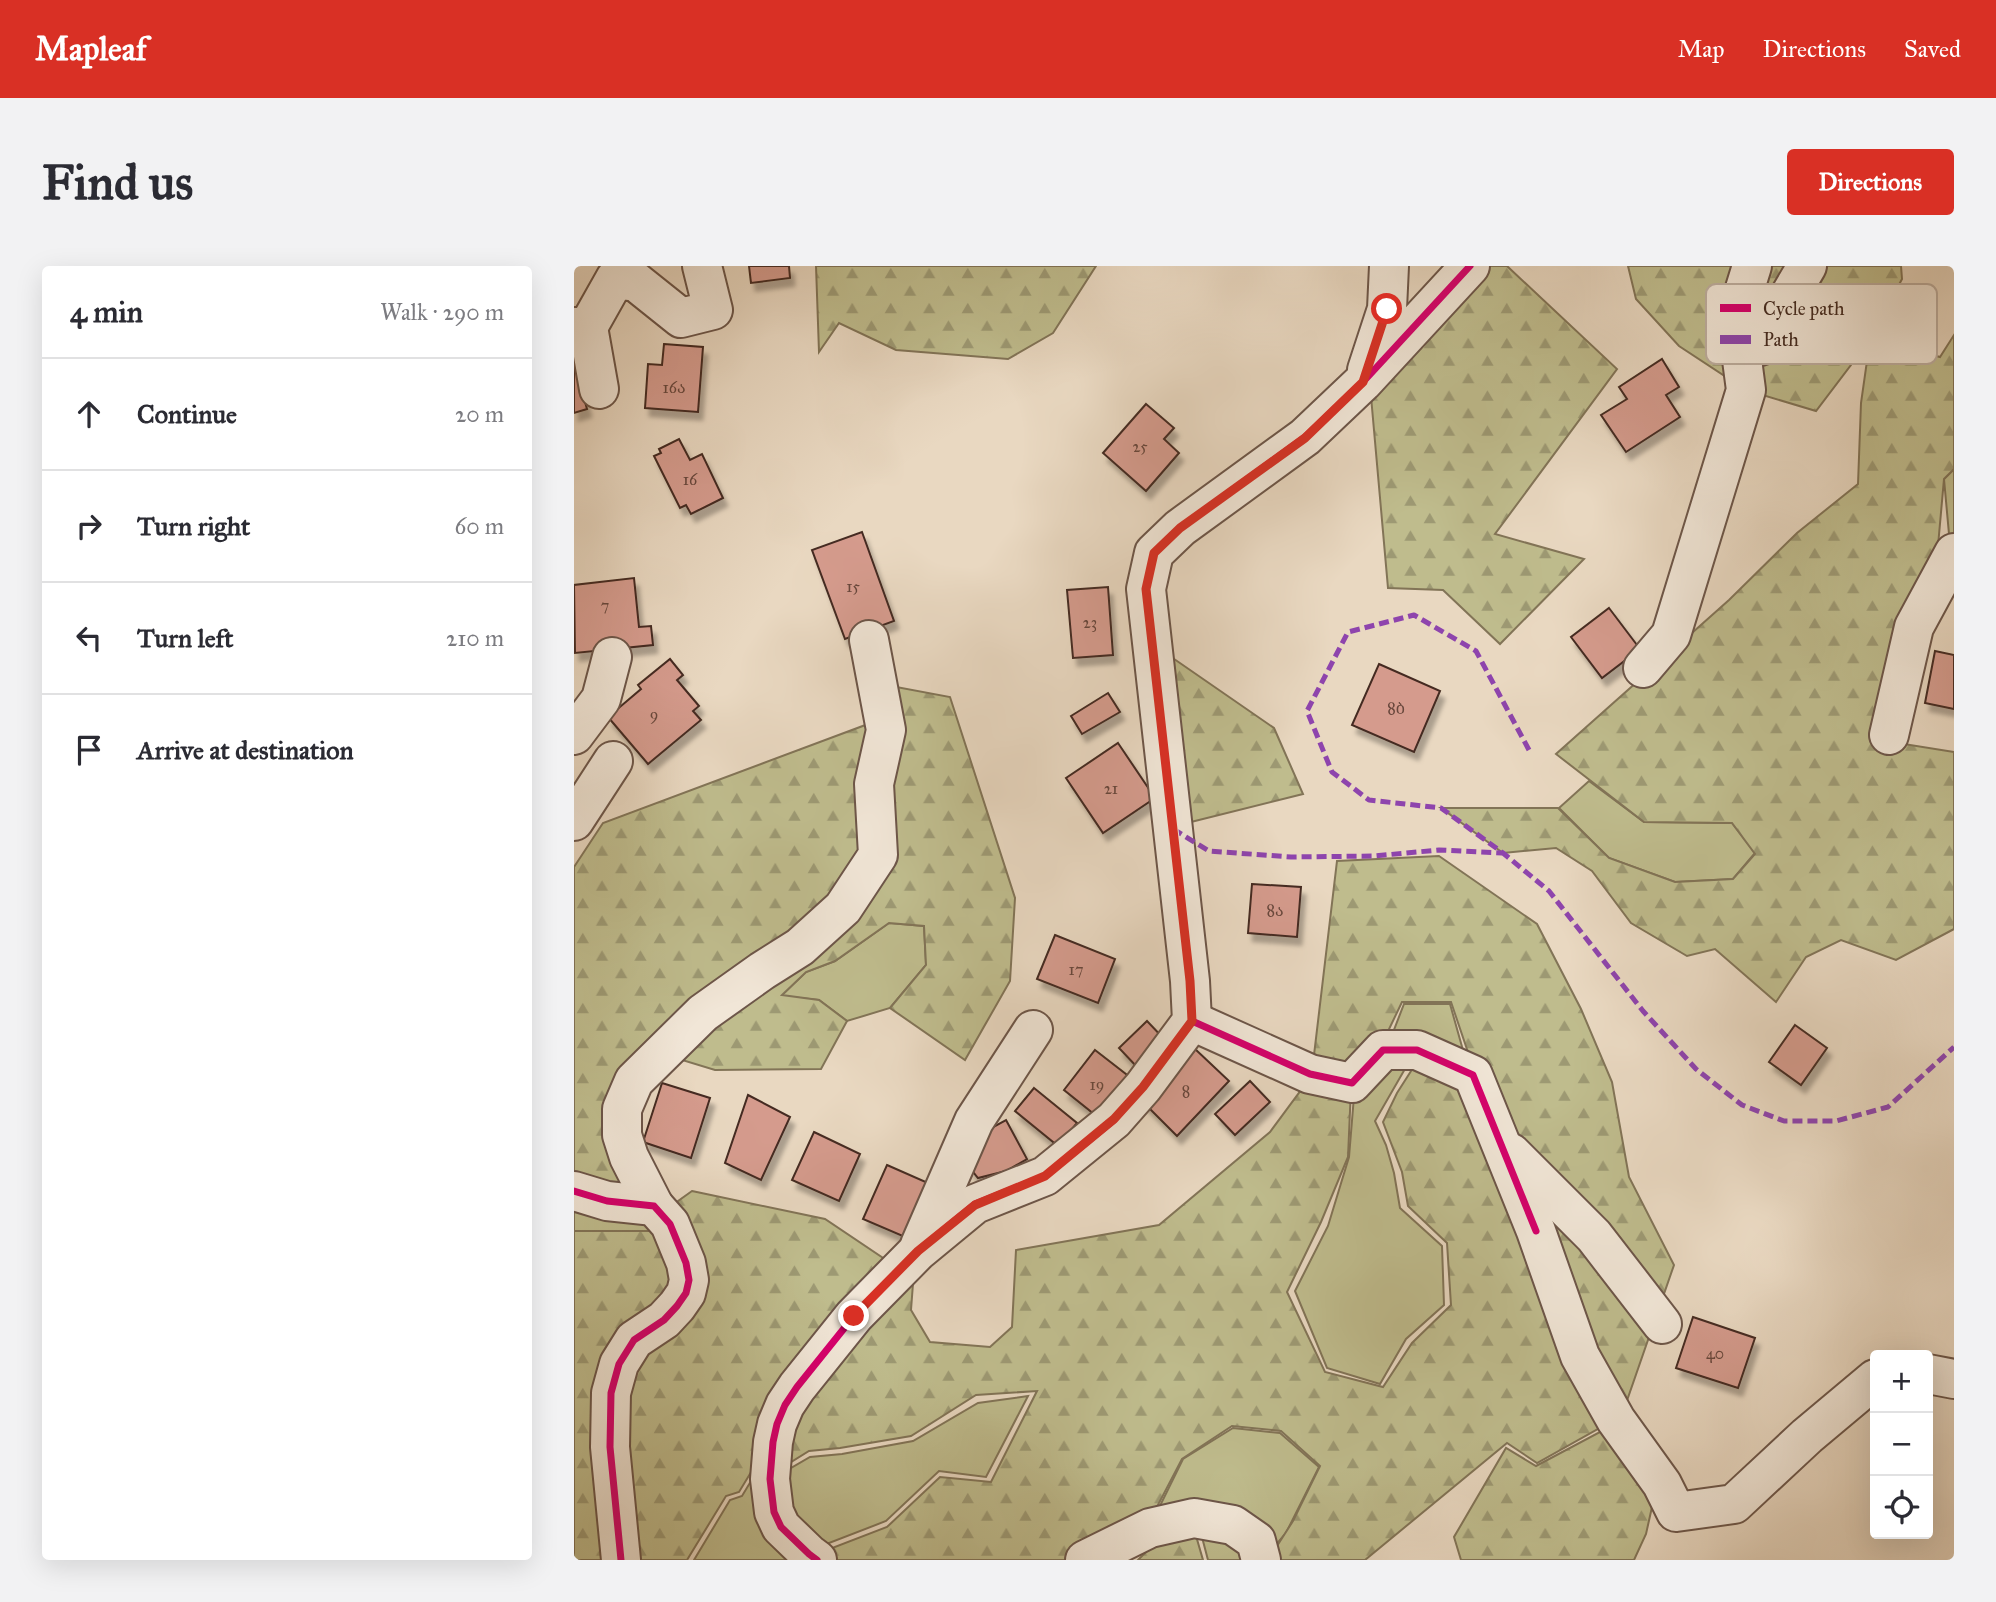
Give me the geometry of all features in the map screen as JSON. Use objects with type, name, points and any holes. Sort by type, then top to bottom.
[{"type":"street","points":[[599,389],[581,327],[613,272],[636,282],[681,318],[713,310],[702,266]]},
{"type":"street","points":[[1363,382],[1387,309],[1389,266]]},
{"type":"street","points":[[817,1560],[781,1527],[775,1512],[770,1479],[777,1424],[797,1387],[854,1316],[918,1251],[975,1205],[1045,1176],[1114,1119],[1143,1087],[1192,1021],[1190,981],[1146,589],[1154,553],[1180,528],[1305,438],[1363,382],[1470,266]]},
{"type":"street","points":[[1746,284],[1752,266]]},
{"type":"street","points":[[1796,284],[1807,266]]},
{"type":"street","points":[[1643,668],[1671,635],[1746,390],[1743,364]]},
{"type":"street","points":[[1889,735],[1914,627],[1954,553]]},
{"type":"street","points":[[621,1560],[610,1447],[611,1393],[619,1364],[634,1339],[664,1320],[686,1293],[689,1280],[686,1263],[670,1224],[654,1206],[629,1157],[622,1135],[622,1109],[634,1081],[703,1013],[800,947],[843,908],[878,855],[874,784],[886,730],[869,640]]},
{"type":"street","points":[[574,735],[601,699],[612,657]]},
{"type":"street","points":[[574,821],[613,761]]},
{"type":"street","points":[[1192,1021],[1310,1074],[1352,1083],[1383,1050],[1417,1050],[1473,1075],[1536,1231],[1580,1356],[1616,1420],[1662,1484],[1676,1512],[1734,1504],[1807,1436],[1870,1383]]},
{"type":"street","points":[[918,1251],[974,1121],[1033,1030]]},
{"type":"street","points":[[1500,1141],[1594,1236],[1662,1324]]},
{"type":"street","points":[[574,1191],[607,1201],[654,1206]]},
{"type":"street","points":[[1933,1375],[1954,1379]]},
{"type":"street","points":[[1085,1560],[1150,1528],[1194,1518],[1233,1525],[1256,1541],[1261,1560]]},
{"type":"green space","points":[[816,266],[1096,266],[1053,333],[1008,359],[896,350],[839,323],[819,352]]},
{"type":"green space","points":[[1472,266],[1507,266],[1617,369],[1495,534],[1584,559],[1500,644],[1443,590],[1388,588],[1370,385]]},
{"type":"green space","points":[[1628,266],[1901,266],[1902,279],[1899,284],[1706,284],[1706,364],[1679,346],[1636,299]]},
{"type":"green space","points":[[1954,335],[1954,469],[1944,479],[1937,557],[1885,741],[1954,752],[1954,929],[1896,960],[1841,940],[1806,957],[1776,1002],[1715,949],[1687,956],[1631,923],[1592,871],[1556,848],[1503,853],[1441,808],[1558,808],[1609,858],[1675,882],[1733,879],[1755,854],[1732,823],[1644,822],[1556,754],[1729,600],[1797,533],[1858,484],[1861,403],[1867,364],[1937,364],[1937,356],[1940,357]]},
{"type":"green space","points":[[1706,364],[1852,364],[1816,411],[1746,390]]},
{"type":"green space","points":[[1954,469],[1954,540],[1950,545],[1944,479]]},
{"type":"green space","points":[[1164,652],[1274,728],[1303,794],[1187,823]]},
{"type":"green space","points":[[859,680],[950,697],[1015,898],[1010,981],[965,1060],[890,1008],[926,965],[924,926],[889,923],[835,961],[806,972],[782,995],[819,1000],[847,1021],[821,1069],[715,1070],[643,1048],[631,1193],[574,1176],[574,867],[603,823],[868,724]]},
{"type":"green space","points":[[1589,781],[1644,822],[1732,823],[1755,853],[1733,879],[1675,882],[1609,858],[1559,808]]},
{"type":"green space","points":[[1439,856],[1537,924],[1581,1009],[1612,1082],[1629,1177],[1674,1265],[1623,1412],[1476,1076],[1451,1002],[1402,1002],[1380,1048],[1351,1081],[1312,1072],[1337,861]]},
{"type":"green space","points":[[889,923],[924,926],[926,965],[890,1008],[847,1021],[819,1000],[781,996],[806,972],[835,961]]},
{"type":"green space","points":[[1404,1004],[1450,1004],[1468,1068],[1417,1048],[1375,1121],[1386,1145],[1400,1208],[1442,1246],[1444,1305],[1406,1339],[1380,1384],[1327,1368],[1295,1291],[1328,1226],[1349,1157],[1355,1084],[1385,1053]]},
{"type":"green space","points":[[1420,1057],[1468,1081],[1612,1421],[1537,1463],[1507,1443],[1365,1560],[1268,1560],[1293,1521],[1320,1466],[1281,1431],[1232,1426],[1182,1459],[1147,1526],[1078,1557],[1065,1560],[821,1560],[814,1555],[887,1527],[940,1477],[991,1482],[1037,1391],[976,1395],[911,1436],[809,1451],[775,1472],[779,1443],[915,1257],[911,1310],[930,1342],[990,1347],[1012,1327],[1016,1250],[1159,1225],[1270,1132],[1310,1078],[1351,1088],[1348,1157],[1321,1222],[1287,1292],[1325,1372],[1383,1387],[1412,1343],[1451,1305],[1447,1243],[1408,1206],[1402,1172],[1383,1122],[1397,1093]]},
{"type":"green space","points":[[574,1191],[654,1206],[652,1231],[574,1231]]},
{"type":"green space","points":[[692,1191],[825,1219],[895,1266],[770,1441],[739,1492],[726,1496],[687,1560],[574,1560],[574,1231],[652,1231],[660,1214]]},
{"type":"green space","points":[[1028,1396],[986,1477],[939,1471],[886,1521],[811,1550],[774,1478],[810,1457],[913,1441],[978,1403]]},
{"type":"green space","points":[[1613,1425],[1656,1489],[1646,1534],[1634,1560],[1461,1560],[1454,1537],[1506,1448],[1536,1466]]},
{"type":"green space","points":[[1233,1428],[1280,1433],[1319,1467],[1286,1533],[1264,1559],[1260,1540],[1152,1522],[1183,1459]]},
{"type":"green space","points":[[771,1448],[811,1560],[694,1560],[730,1500],[742,1496]]},
{"type":"green space","points":[[1192,1522],[1203,1560],[1138,1560],[1148,1550]]},
{"type":"green space","points":[[1198,1522],[1258,1560],[1208,1560]]},
{"type":"building","points":[[749,266],[789,266],[790,278],[751,283]]},
{"type":"building","points":[[664,344],[703,347],[698,412],[645,408],[648,364],[662,365]]},
{"type":"building","points":[[1662,359],[1679,387],[1666,395],[1680,417],[1626,452],[1601,415],[1627,399],[1619,387]]},
{"type":"building","points":[[574,363],[587,409],[574,413]]},
{"type":"building","points":[[1146,404],[1174,428],[1164,439],[1179,453],[1146,491],[1103,453]]},
{"type":"building","points":[[679,439],[690,460],[702,454],[723,498],[691,514],[686,505],[680,508],[654,456],[661,453],[659,449]]},
{"type":"building","points":[[862,532],[894,621],[845,639],[812,550]]},
{"type":"building","points":[[634,578],[639,627],[651,626],[653,645],[575,653],[574,585]]},
{"type":"building","points":[[1108,587],[1113,655],[1073,658],[1067,590]]},
{"type":"building","points":[[1609,608],[1640,649],[1602,678],[1571,637]]},
{"type":"building","points":[[1935,651],[1954,655],[1954,709],[1925,703]]},
{"type":"building","points":[[670,659],[683,675],[677,680],[699,706],[693,711],[701,720],[648,764],[608,717],[641,689],[638,685]]},
{"type":"building","points":[[1379,664],[1440,691],[1414,752],[1352,725]]},
{"type":"building","points":[[1108,693],[1120,712],[1082,734],[1071,716]]},
{"type":"building","points":[[1118,743],[1155,798],[1103,833],[1066,778]]},
{"type":"building","points":[[1252,884],[1301,887],[1297,937],[1248,933]]},
{"type":"building","points":[[1055,935],[1115,959],[1098,1003],[1037,979]]},
{"type":"building","points":[[1147,1021],[1166,1041],[1138,1068],[1119,1048]]},
{"type":"building","points":[[1795,1025],[1827,1048],[1801,1085],[1769,1062]]},
{"type":"building","points":[[1194,1048],[1229,1081],[1177,1136],[1142,1101]]},
{"type":"building","points":[[1095,1050],[1131,1078],[1099,1118],[1064,1090]]},
{"type":"building","points":[[1250,1081],[1270,1102],[1235,1135],[1215,1114]]},
{"type":"building","points":[[662,1083],[710,1098],[691,1158],[643,1142]]},
{"type":"building","points":[[1034,1088],[1077,1123],[1058,1146],[1015,1111]]},
{"type":"building","points":[[748,1095],[790,1117],[761,1180],[725,1163]]},
{"type":"building","points":[[1006,1120],[1027,1159],[1006,1171],[978,1178],[970,1168],[984,1132]]},
{"type":"building","points":[[814,1132],[860,1154],[839,1201],[792,1180]]},
{"type":"building","points":[[887,1165],[928,1183],[905,1237],[863,1219]]},
{"type":"building","points":[[1693,1317],[1755,1338],[1738,1388],[1676,1368]]},
{"type":"marked path","points":[[1529,750],[1476,651],[1414,615],[1348,632],[1307,711],[1332,772],[1369,800],[1441,808],[1549,891],[1643,1011],[1696,1069],[1742,1105],[1784,1121],[1836,1121],[1888,1107],[1954,1047]]},
{"type":"marked path","points":[[1173,829],[1209,851],[1291,857],[1374,856],[1439,850],[1502,853]]},
{"type":"cycle path","points":[[817,1560],[781,1527],[774,1512],[770,1479],[777,1424],[797,1387],[854,1316],[918,1251],[975,1204],[1045,1176],[1114,1120],[1143,1087],[1192,1021],[1190,981],[1146,589],[1154,553],[1180,528],[1305,437],[1363,382],[1470,266]]},
{"type":"cycle path","points":[[1192,1021],[1310,1074],[1352,1083],[1383,1050],[1417,1050],[1473,1075],[1536,1231]]},
{"type":"cycle path","points":[[574,1191],[607,1201],[654,1206],[670,1224],[686,1263],[689,1280],[686,1293],[677,1306],[664,1320],[634,1340],[619,1364],[611,1393],[610,1447],[621,1560]]},
{"type":"route","points":[[854,1316],[918,1251],[975,1205],[1045,1176],[1114,1119],[1143,1087],[1192,1021],[1190,981],[1146,589],[1154,553],[1180,528],[1305,438],[1363,382],[1387,309]]}]
